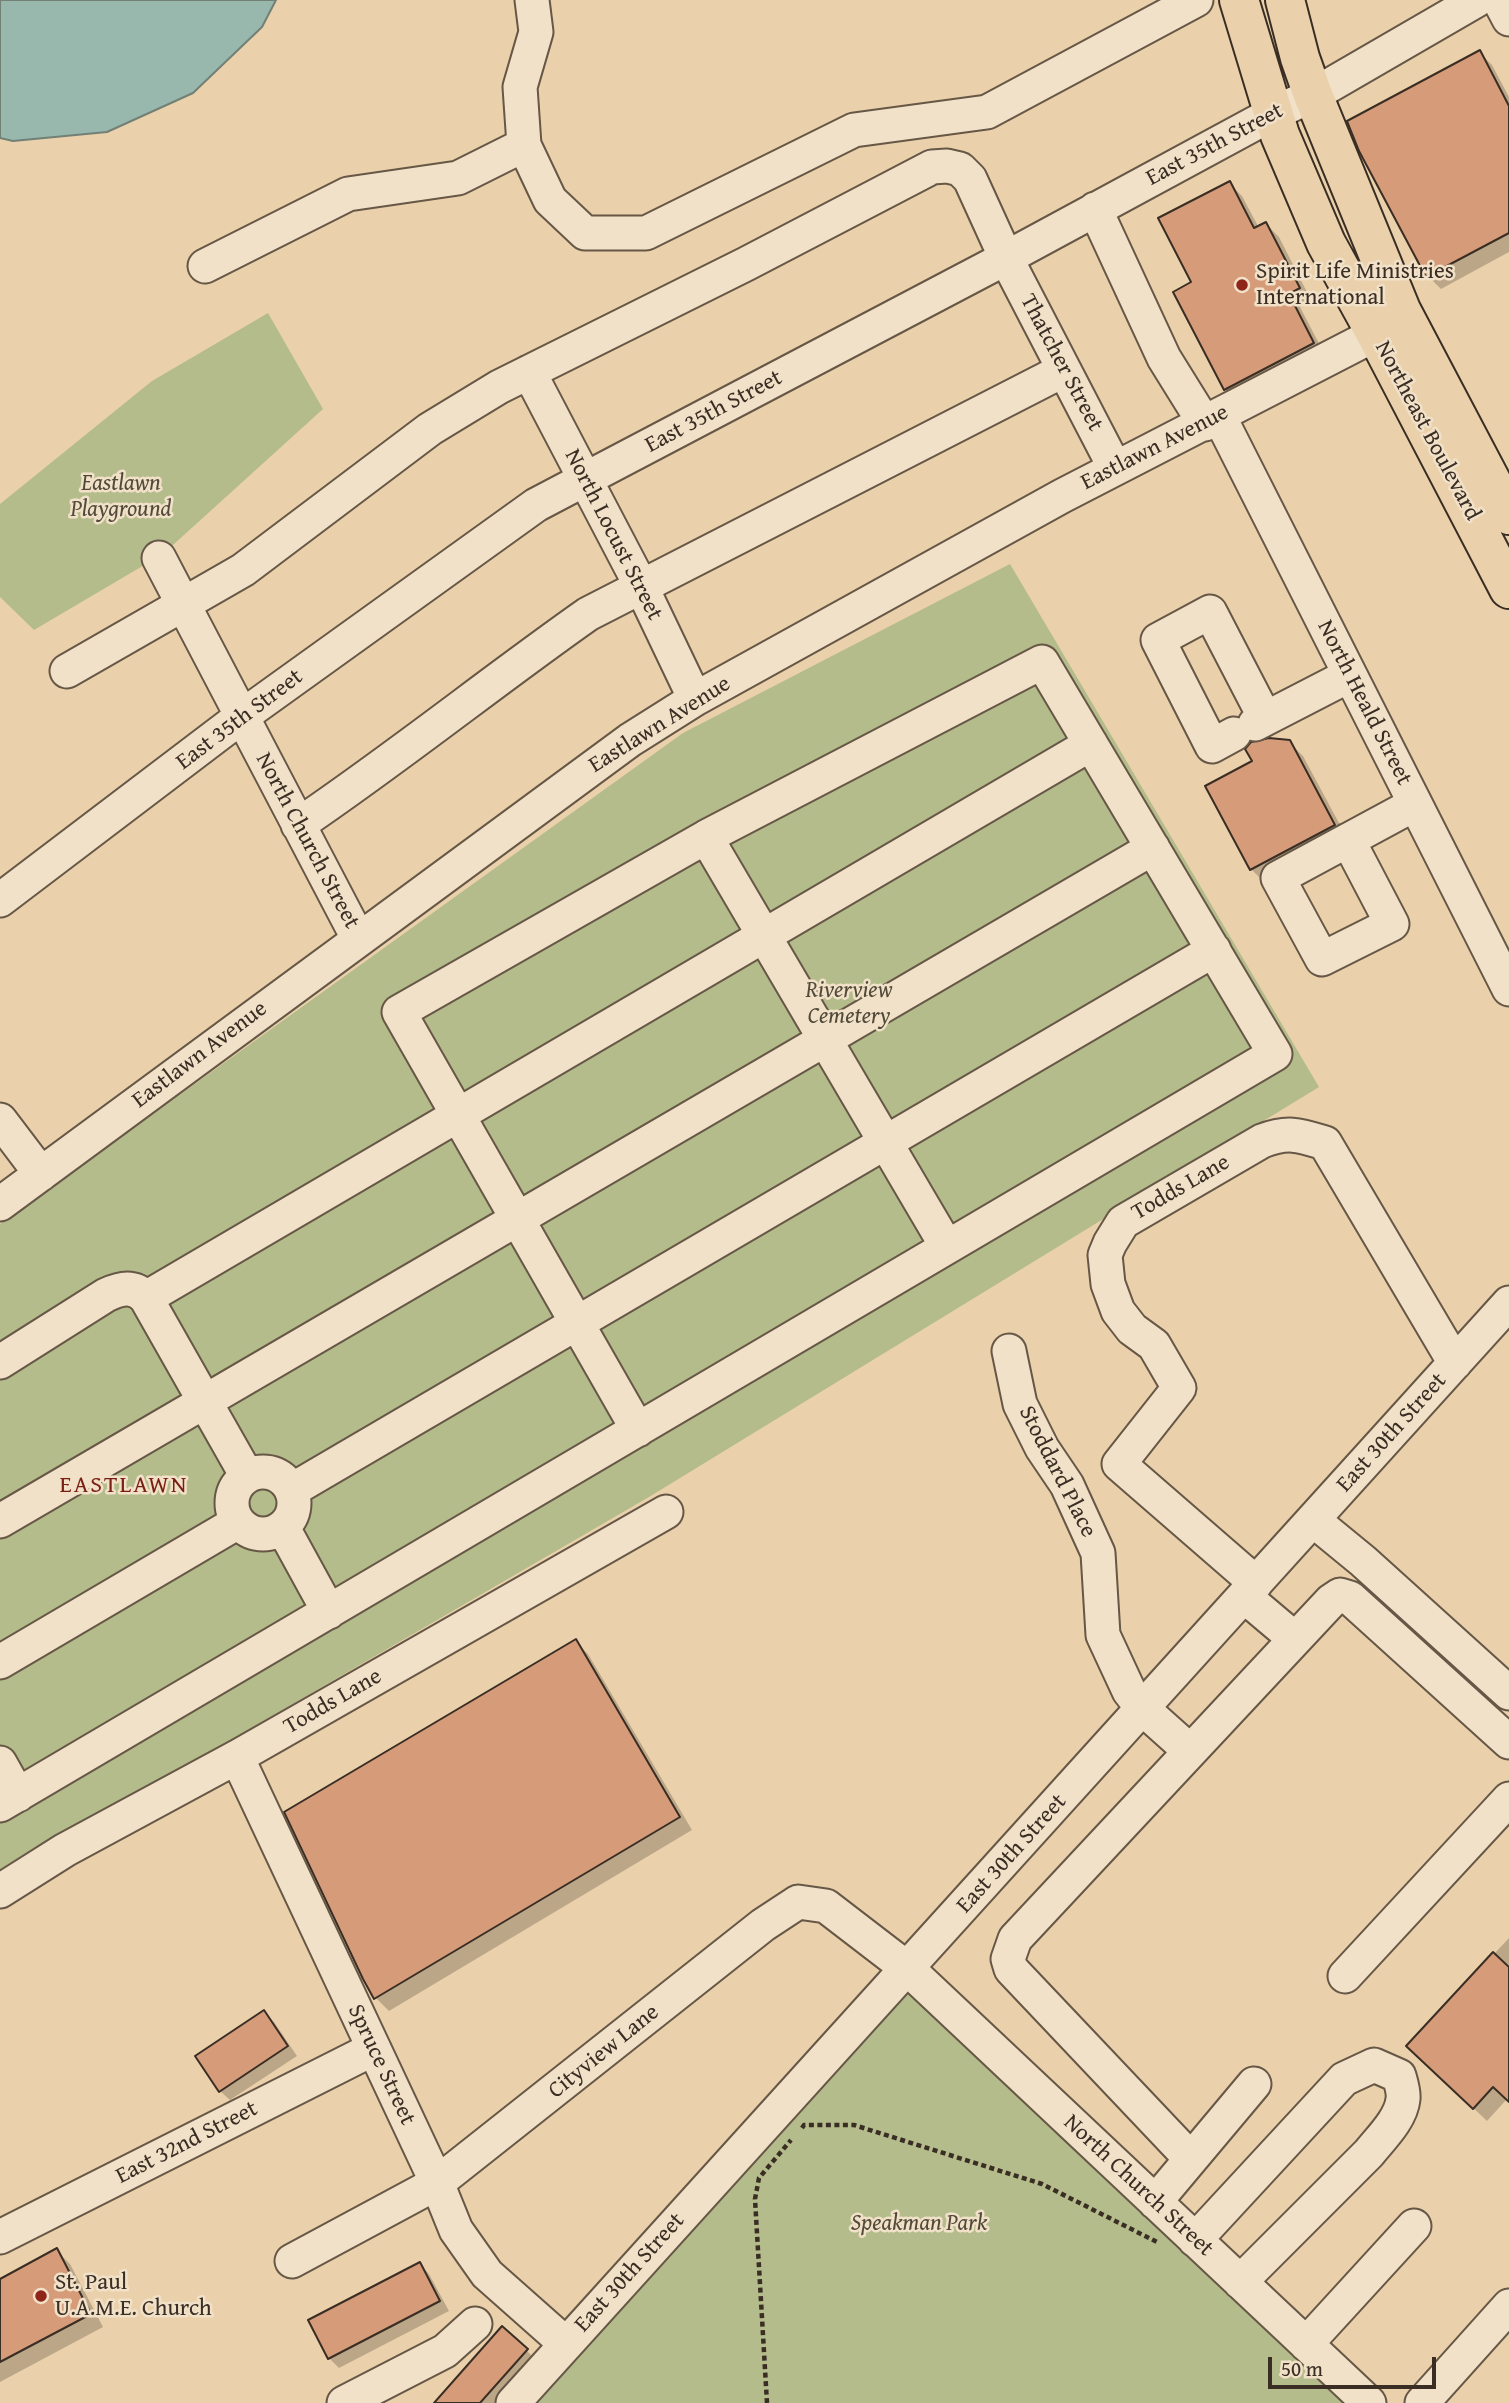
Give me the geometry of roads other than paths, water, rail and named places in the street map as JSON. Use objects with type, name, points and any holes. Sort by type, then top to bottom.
[{"type":"main road","points":[[1239,0],[1274,113],[1306,137],[1354,249],[1383,291],[1389,322]]},
{"type":"main road","points":[[1285,0],[1300,58],[1389,322],[1509,514]]},
{"type":"main road","name":"Northeast Boulevard","points":[[1389,322],[1509,589]]},
{"type":"street","points":[[533,0],[536,33],[520,87],[524,145],[550,200],[584,233],[646,233],[854,130],[987,112],[1196,0]]},
{"type":"street","name":"East 35th Street","points":[[0,900],[241,718],[536,505],[1006,258],[1274,113],[1313,95],[1477,0]]},
{"type":"street","points":[[1499,0],[1509,19]]},
{"type":"street","points":[[205,266],[348,194],[458,178],[524,145]]},
{"type":"street","name":"Thatcher Street","points":[[68,671],[243,570],[430,429],[489,392],[932,167],[960,169],[970,179],[1006,258],[1115,468]]},
{"type":"street","name":"North Heald Street","points":[[1095,209],[1164,358],[1212,420],[1350,675],[1509,989]]},
{"type":"street","name":"Eastlawn Avenue","points":[[0,1204],[630,740],[695,699],[1062,496],[1212,420],[1389,322]]},
{"type":"street","points":[[298,825],[363,781],[604,604],[1064,370]]},
{"type":"street","name":"North Locust Street","points":[[529,372],[641,586],[695,699]]},
{"type":"street","name":"North Church Street","points":[[159,558],[358,938]]},
{"type":"street","points":[[0,1763],[9,1800],[638,1430],[1275,1054],[1042,662],[706,836],[399,1012],[638,1430]]},
{"type":"street","points":[[1251,725],[1350,675]]},
{"type":"street","points":[[146,1298],[1091,744]]},
{"type":"street","points":[[1348,841],[1415,804]]},
{"type":"street","points":[[706,836],[947,1247]]},
{"type":"street","points":[[0,1521],[1153,848]]},
{"type":"street","points":[[292,1490],[1214,950]]},
{"type":"street","points":[[0,1120],[41,1174]]},
{"type":"street","name":"Todds Lane","points":[[1250,1589],[1119,1464],[1179,1388],[1154,1345],[1132,1329],[1118,1311],[1108,1284],[1105,1255],[1123,1222],[1280,1134],[1293,1134],[1325,1143],[1455,1363]]},
{"type":"street","points":[[0,1362],[116,1290],[124,1288],[141,1292],[247,1476]]},
{"type":"street","name":"East 30th Street","points":[[513,2403],[1509,1303]]},
{"type":"street","name":"Stoddard Place","points":[[1009,1351],[1020,1404],[1042,1448],[1067,1485],[1098,1553],[1103,1635],[1129,1691],[1143,1709],[1190,1751]]},
{"type":"street","points":[[268,1472],[277,1475],[292,1490],[293,1511],[283,1528],[264,1535],[254,1534],[238,1522],[232,1502],[239,1483],[247,1476],[268,1472]]},
{"type":"street","name":"Todds Lane","points":[[0,1891],[65,1850],[237,1757],[666,1512]]},
{"type":"street","points":[[1313,1520],[1363,1561],[1509,1693]]},
{"type":"street","points":[[0,1662],[238,1522]]},
{"type":"street","points":[[283,1528],[329,1612]]},
{"type":"street","points":[[1250,1589],[1295,1639]]},
{"type":"street","points":[[1191,2159],[1011,1969],[1009,1951],[1015,1939],[1295,1639],[1340,1595],[1349,1598],[1509,1742]]},
{"type":"street","name":"Spruce Street","points":[[237,1757],[437,2183],[456,2230],[487,2274],[566,2344]]},
{"type":"street","points":[[1345,1976],[1509,1799]]},
{"type":"street","name":"Cityview Lane","points":[[292,2261],[437,2183],[763,1925],[798,1902],[827,1906],[908,1969]]},
{"type":"street","name":"North Church Street","points":[[908,1969],[1369,2403]]},
{"type":"street","name":"East 32nd Street","points":[[0,2238],[373,2049]]},
{"type":"street","points":[[1195,2240],[1345,2079],[1374,2065],[1399,2076],[1404,2097],[1400,2113],[1369,2153],[1240,2282]]},
{"type":"street","points":[[1155,2202],[1254,2084]]},
{"type":"street","points":[[1306,2344],[1414,2226]]},
{"type":"street","points":[[1422,2403],[1509,2306]]},
{"type":"street","points":[[344,2403],[445,2351],[475,2324]]},
{"type":"water","points":[[0,0],[276,0],[262,27],[193,93],[107,132],[13,141],[0,138]]},
{"type":"place","name":"Spirit Life Ministries International","points":[[1242,285]]},
{"type":"place","name":"St. Paul U.A.M.E. Church","points":[[41,2296]]},
{"type":"district","name":"EASTLAWN","points":[[124,1486]]},
{"type":"park label","name":"Eastlawn Playground","points":[[121,497]]},
{"type":"park label","name":"Riverview Cemetery","points":[[849,1004]]},
{"type":"park label","name":"Speakman Park","points":[[919,2224]]}]
